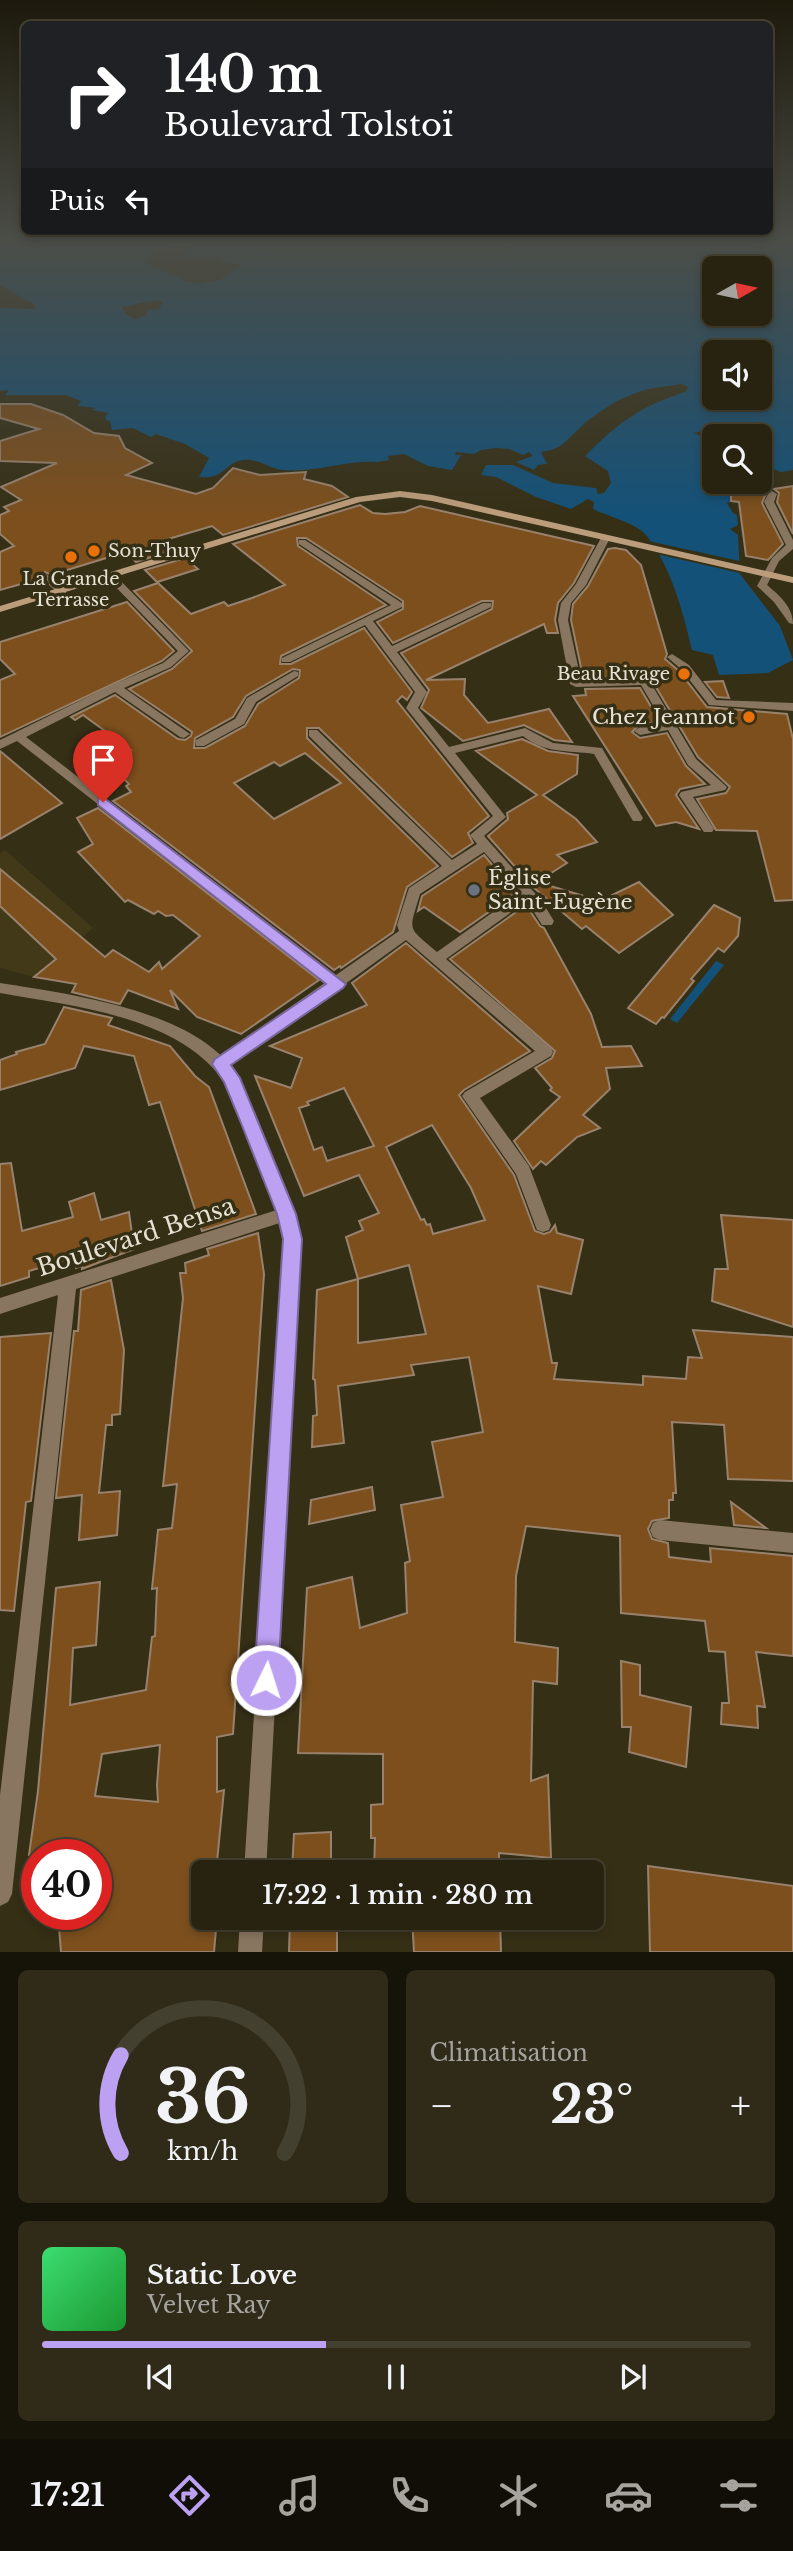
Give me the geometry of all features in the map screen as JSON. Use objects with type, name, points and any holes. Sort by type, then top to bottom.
[{"type":"main road","points":[[0,609],[359,499],[386,495],[432,498],[791,579]]},
{"type":"street","points":[[772,494],[769,502],[791,545],[775,560],[762,586],[778,600],[793,621]]},
{"type":"street","points":[[605,538],[581,585],[566,603],[564,612],[563,620],[576,684],[645,682],[692,762],[721,787],[685,795],[708,829]]},
{"type":"street","points":[[286,660],[398,605],[303,542]]},
{"type":"street","points":[[0,745],[167,664],[184,651],[110,576]]},
{"type":"street","points":[[46,577],[62,591]]},
{"type":"street","points":[[390,651],[487,605]]},
{"type":"street","points":[[366,620],[421,692],[412,708],[500,817],[476,835],[547,920]]},
{"type":"street","points":[[672,657],[685,667],[713,703],[793,707]]},
{"type":"street","points":[[200,743],[240,721],[251,700],[294,674]]},
{"type":"street","points":[[116,687],[184,734]]},
{"type":"street","points":[[640,731],[671,726]]},
{"type":"street","points":[[447,751],[525,732],[537,743],[549,747],[598,751],[637,818]]},
{"type":"street","points":[[313,733],[451,867]]},
{"type":"street","points":[[18,736],[338,984]]},
{"type":"street","points":[[485,845],[414,891],[404,925],[406,933],[546,1052],[470,1096],[523,1171],[543,1225]]},
{"type":"street","points":[[437,959],[528,894]]},
{"type":"street","points":[[221,1064],[338,984],[406,933]]},
{"type":"street","points":[[0,988],[88,1003],[176,1031],[221,1064],[231,1078],[286,1214],[292,1239],[256,1860]]},
{"type":"street","name":"Boulevard Bensa","points":[[0,1306],[286,1214]]},
{"type":"street","points":[[0,1894],[68,1284]]},
{"type":"street","points":[[660,1530],[793,1543]]},
{"type":"street","points":[[250,1952],[251,1930]]},
{"type":"shaded area","points":[[5,850],[93,928],[34,977],[0,968],[0,853]]},
{"type":"water","points":[[0,333],[793,333],[793,470],[781,472],[772,468],[772,424],[702,424],[702,431],[694,433],[702,437],[702,494],[730,494],[730,502],[727,503],[737,515],[738,525],[730,529],[738,535],[740,574],[780,626],[793,660],[768,673],[719,675],[713,655],[692,650],[669,575],[646,535],[629,523],[593,509],[594,502],[588,499],[571,509],[536,497],[496,477],[481,475],[486,465],[513,465],[553,483],[596,488],[598,494],[604,493],[611,483],[608,471],[585,456],[631,416],[686,391],[688,387],[660,387],[621,400],[597,414],[566,442],[541,452],[547,464],[538,465],[534,470],[516,462],[533,456],[529,452],[523,455],[509,449],[496,448],[474,454],[456,452],[455,455],[461,455],[452,470],[428,466],[404,454],[388,456],[389,460],[377,462],[296,470],[279,469],[242,460],[219,474],[207,477],[199,477],[209,458],[185,444],[156,434],[151,437],[133,428],[112,430],[110,421],[106,420],[105,416],[109,413],[78,406],[81,401],[66,395],[5,395],[9,390],[0,391]]},
{"type":"water","points":[[716,961],[724,965],[677,1023],[670,1019]]},
{"type":"pier","points":[[681,384],[688,387],[686,391],[637,410],[611,429],[585,456],[582,455],[609,427],[635,407],[683,388],[646,394],[616,405],[589,424],[561,451],[557,450],[587,421],[615,402],[645,390]]},
{"type":"pier","points":[[644,540],[744,562],[744,574],[652,553]]},
{"type":"building","points":[[0,404],[31,404],[63,415],[94,433],[119,436],[125,448],[152,463],[126,475],[196,494],[213,488],[233,468],[260,475],[306,472],[304,479],[332,486],[348,497],[223,535],[212,526],[165,540],[176,549],[136,562],[126,552],[51,575],[45,572],[39,579],[0,590],[0,552],[14,546],[0,534],[0,515],[9,511],[4,507],[21,500],[1,487],[57,463],[0,461],[0,441],[39,429],[0,418]]},
{"type":"building","points":[[793,486],[793,534],[777,502],[779,493],[774,489]]},
{"type":"building","points":[[731,494],[766,494],[762,503],[783,544],[768,560],[746,556],[739,502],[731,501]]},
{"type":"building","points":[[360,505],[373,513],[385,514],[405,512],[420,506],[594,546],[574,583],[558,603],[555,620],[558,633],[547,633],[544,624],[426,680],[465,679],[464,695],[488,723],[549,709],[572,742],[554,740],[524,725],[463,741],[421,708],[429,690],[401,653],[492,609],[493,601],[482,601],[393,643],[377,622],[403,609],[403,601],[306,538],[297,538],[298,546],[386,605],[281,656],[280,664],[291,664],[364,628],[412,692],[407,700],[402,696],[397,701],[489,816],[468,833],[473,843],[452,857],[319,728],[307,728],[307,738],[438,866],[407,887],[393,932],[341,968],[340,966],[334,970],[113,801],[131,792],[126,786],[129,784],[107,762],[131,750],[83,715],[75,720],[71,717],[115,695],[178,739],[185,740],[191,736],[192,732],[129,689],[172,669],[192,651],[134,591],[158,583],[191,614],[224,602],[228,606],[285,585],[233,544]],"holes":[[[293,669],[300,670],[299,678],[258,704],[245,726],[205,748],[194,748],[195,738],[233,717],[246,696]],[[305,753],[341,783],[274,819],[234,783],[274,762],[280,766]]]},
{"type":"building","points":[[608,549],[626,550],[641,565],[667,654],[665,659],[679,671],[707,707],[787,714],[793,739],[793,900],[775,901],[757,831],[716,830],[697,799],[726,793],[730,787],[698,757],[651,679],[583,677],[571,620],[573,604],[588,586]]},
{"type":"building","points":[[185,558],[198,569],[157,582],[145,570]]},
{"type":"building","points":[[127,602],[174,651],[162,661],[0,737],[0,680],[15,674],[0,659],[0,642]]},
{"type":"building","points":[[723,681],[729,698],[717,697],[705,682]]},
{"type":"building","points":[[640,688],[660,722],[640,724],[632,732],[640,738],[667,733],[686,766],[705,784],[680,789],[676,795],[699,829],[676,822],[656,826],[573,696],[586,695],[585,689]]},
{"type":"building","points":[[522,739],[548,751],[578,755],[577,774],[543,795],[576,819],[597,842],[557,855],[567,863],[537,882],[587,897],[596,903],[639,882],[673,915],[619,953],[586,926],[582,929],[533,887],[488,836],[508,819],[507,813],[537,795],[476,751]]},
{"type":"building","points":[[0,751],[62,803],[0,839]]},
{"type":"building","points":[[98,808],[319,980],[241,1034],[197,1017],[170,990],[178,1009],[128,990],[120,1004],[72,992],[76,984],[34,977],[56,959],[0,906],[0,869],[105,957],[113,950],[149,972],[159,962],[162,969],[200,936],[173,915],[166,916],[158,911],[154,914],[128,900],[125,902],[78,852],[93,844],[77,818]]},
{"type":"building","name":"Église Saint-Eugène","points":[[484,855],[516,893],[460,932],[424,907],[418,911],[422,896]]},
{"type":"building","points":[[526,905],[544,928],[591,1014],[602,1047],[631,1046],[642,1066],[606,1068],[610,1089],[583,1115],[600,1128],[577,1137],[546,1165],[541,1161],[533,1169],[514,1141],[560,1097],[550,1090],[552,1088],[535,1068],[552,1058],[555,1051],[450,959]]},
{"type":"building","points":[[714,905],[740,918],[738,936],[724,952],[718,948],[691,979],[694,981],[664,1018],[656,1024],[628,1008]]},
{"type":"building","points":[[406,943],[530,1051],[459,1095],[514,1175],[535,1231],[544,1234],[550,1232],[555,1225],[557,1233],[583,1240],[571,1294],[538,1286],[552,1363],[557,1363],[554,1379],[643,1385],[643,1376],[686,1379],[688,1357],[702,1358],[693,1330],[793,1337],[793,1481],[728,1479],[724,1425],[672,1422],[676,1493],[673,1493],[673,1500],[669,1500],[669,1518],[652,1521],[648,1529],[652,1539],[668,1543],[669,1557],[711,1562],[710,1548],[793,1556],[793,1656],[756,1652],[765,1707],[757,1706],[758,1728],[721,1724],[722,1703],[729,1703],[725,1652],[709,1651],[705,1621],[621,1613],[620,1536],[526,1526],[516,1576],[515,1642],[558,1648],[557,1684],[533,1681],[531,1781],[548,1775],[551,1858],[499,1853],[499,1860],[374,1860],[371,1805],[383,1804],[383,1754],[298,1753],[307,1588],[352,1577],[360,1628],[407,1613],[405,1563],[410,1561],[401,1505],[443,1497],[432,1442],[483,1432],[469,1357],[411,1365],[414,1375],[338,1386],[344,1443],[312,1447],[313,1416],[317,1415],[313,1379],[317,1290],[358,1279],[346,1237],[363,1230],[359,1221],[379,1213],[359,1175],[304,1196],[255,1076],[291,1088],[302,1058],[270,1046],[367,1005],[352,983]],"holes":[[[344,1088],[374,1146],[327,1161],[322,1147],[314,1150],[299,1108],[309,1105],[307,1102]],[[432,1125],[471,1188],[485,1220],[433,1234],[430,1224],[427,1225],[424,1219],[421,1220],[386,1147]],[[409,1265],[426,1334],[358,1343],[358,1279]]]},
{"type":"building","points":[[64,1007],[112,1018],[108,1025],[170,1046],[195,1076],[209,1087],[256,1214],[202,1231],[160,1102],[149,1105],[134,1056],[84,1046],[75,1068],[0,1090],[0,1060],[17,1054],[16,1052],[45,1044]]},
{"type":"building","points":[[11,1163],[22,1231],[73,1217],[69,1202],[94,1193],[101,1220],[129,1212],[134,1249],[82,1269],[82,1266],[76,1268],[75,1257],[29,1271],[29,1277],[0,1286],[0,1164]]},
{"type":"building","points":[[721,1215],[793,1220],[793,1327],[712,1301],[715,1269],[728,1269]]},
{"type":"building","points":[[258,1233],[264,1274],[233,1734],[217,1737],[217,1792],[224,1790],[217,1860],[191,1860],[191,1930],[216,1930],[214,1952],[61,1952],[59,1930],[112,1930],[112,1839],[31,1839],[56,1588],[100,1582],[96,1645],[73,1648],[70,1705],[146,1690],[152,1637],[155,1636],[157,1588],[152,1589],[158,1530],[172,1528],[177,1484],[163,1486],[183,1298],[180,1273],[186,1273],[185,1263],[209,1255],[207,1249]],"holes":[[[160,1745],[158,1802],[95,1796],[102,1754]]]},
{"type":"building","points":[[111,1280],[124,1350],[120,1414],[112,1415],[112,1425],[106,1425],[99,1493],[120,1491],[117,1535],[79,1540],[82,1495],[56,1498],[74,1331],[78,1331],[81,1290]]},
{"type":"building","points":[[51,1333],[31,1501],[26,1502],[14,1611],[0,1610],[0,1337]]},
{"type":"building","points":[[372,1487],[375,1510],[309,1524],[311,1500]]},
{"type":"building","points":[[731,1502],[766,1528],[734,1525]]},
{"type":"building","points":[[621,1661],[640,1665],[640,1695],[691,1707],[686,1767],[629,1752],[631,1727],[622,1727]]},
{"type":"building","points":[[331,1832],[331,1860],[293,1860],[294,1834]]},
{"type":"building","points":[[648,1866],[793,1886],[793,1952],[650,1952]]},
{"type":"building","points":[[290,1930],[337,1930],[337,1952],[289,1952]]},
{"type":"building","points":[[413,1930],[500,1930],[501,1952],[414,1952]]},
{"type":"place","name":"Son-Thuy","points":[[94,551]]},
{"type":"place","name":"La Grande Terrasse","points":[[71,557]]},
{"type":"place","name":"Beau Rivage","points":[[684,674]]},
{"type":"place","name":"Chez Jeannot","points":[[749,717]]},
{"type":"place","name":"Église Saint-Eugène","points":[[474,890]]},
{"type":"route","points":[[103,802],[338,984],[221,1064],[231,1078],[286,1214],[292,1239],[266,1680]]}]
